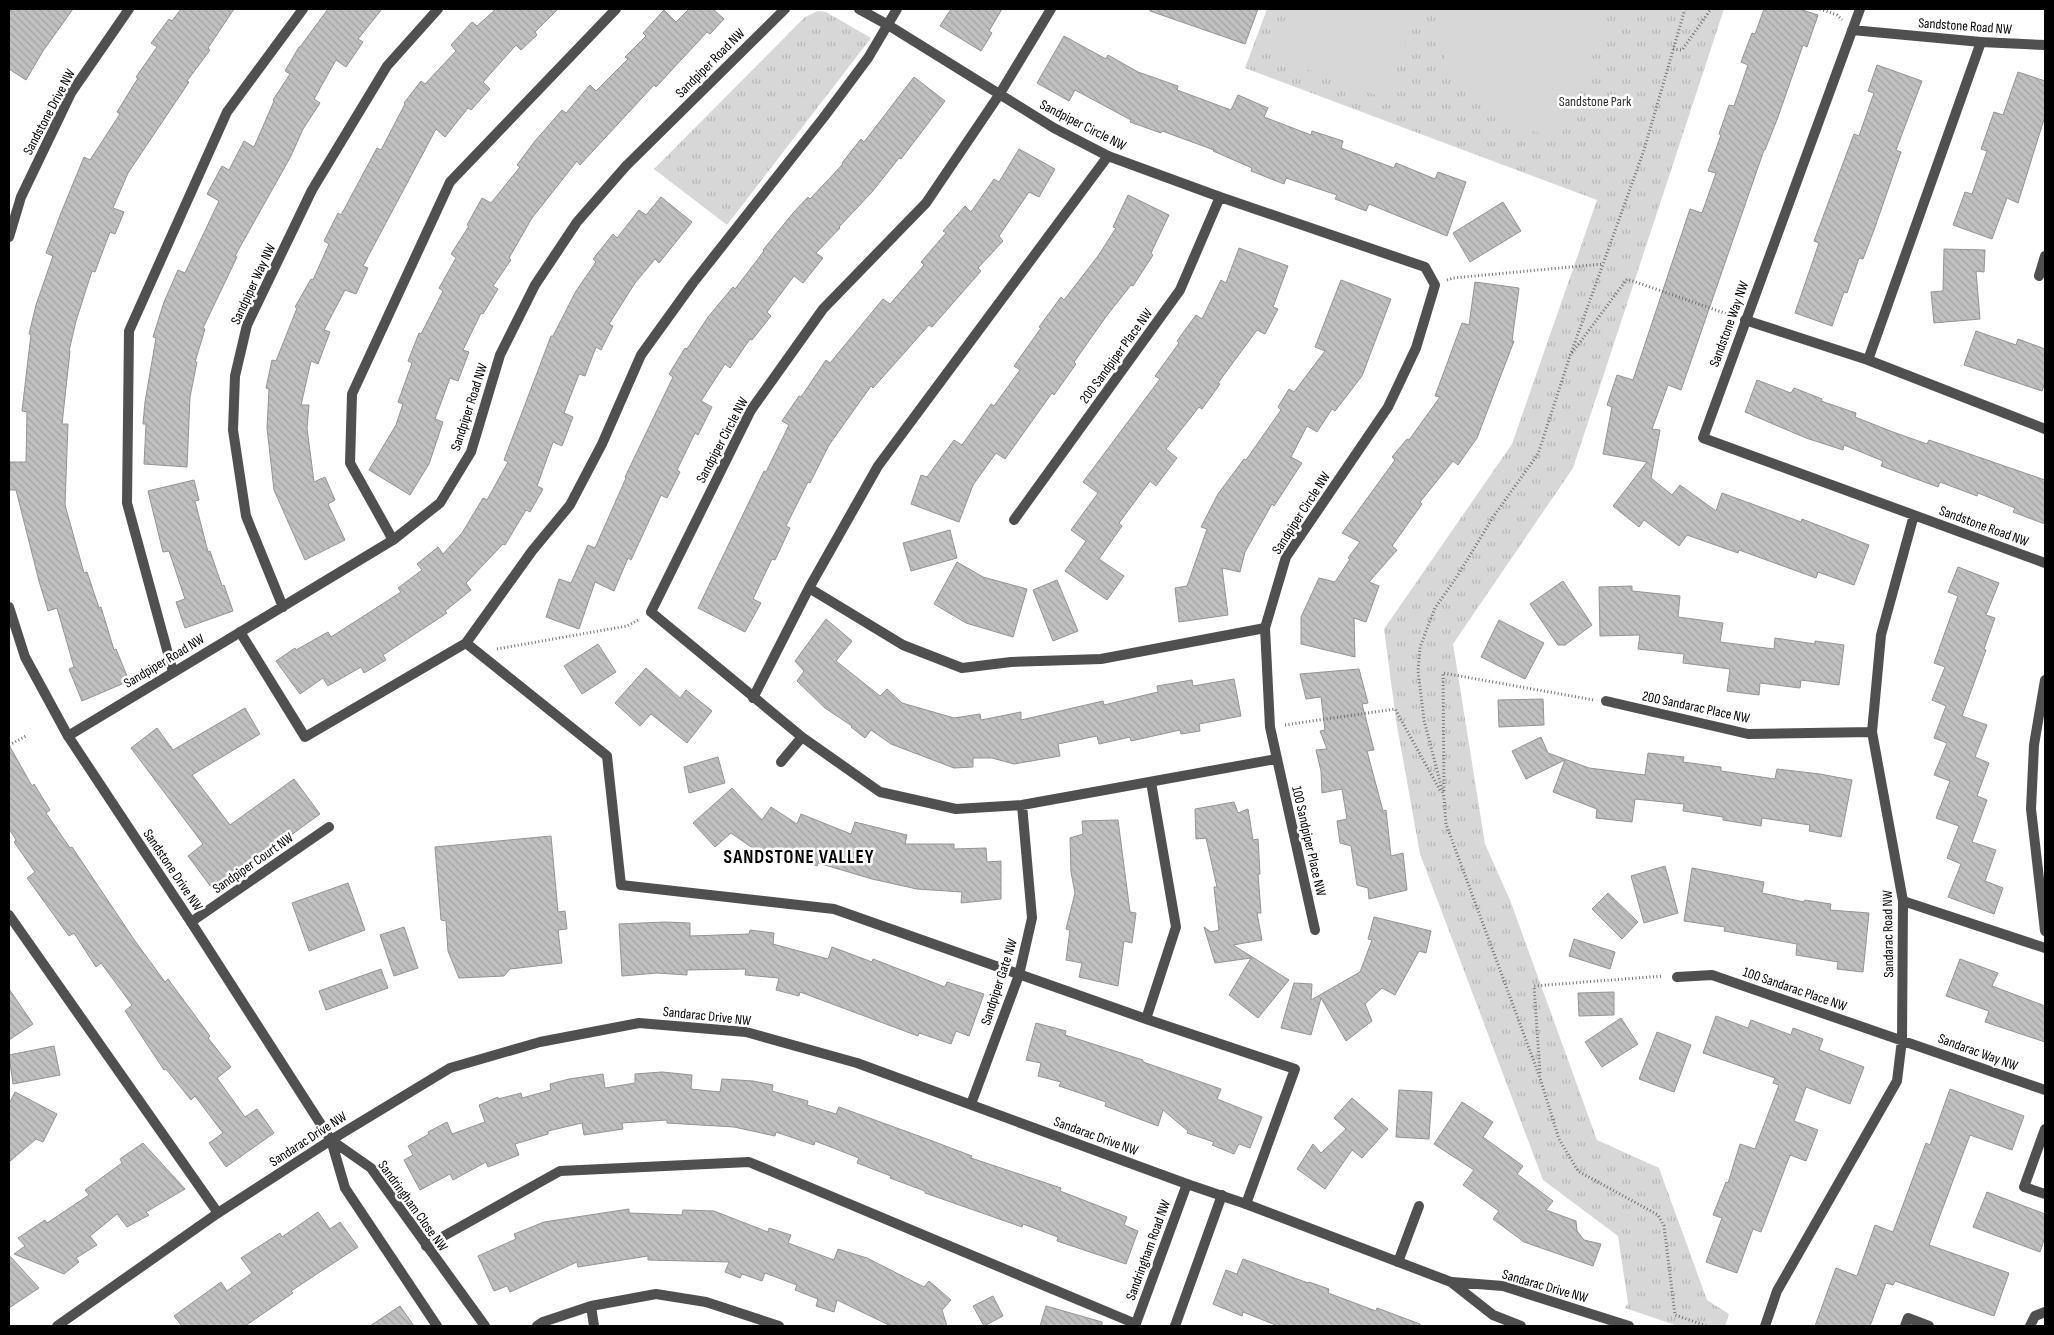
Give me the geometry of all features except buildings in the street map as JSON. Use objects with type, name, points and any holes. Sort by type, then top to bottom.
[{"type":"street","name":"Sandstone Drive NW","points":[[9,237],[21,197],[71,94],[129,9]]},
{"type":"street","points":[[173,672],[127,504],[129,331],[227,112],[303,9]]},
{"type":"street","name":"Sandpiper Way NW","points":[[283,607],[246,516],[233,430],[234,376],[247,325],[312,190],[388,66],[438,9]]},
{"type":"street","points":[[393,540],[350,463],[352,394],[450,182],[616,9]]},
{"type":"street","name":"Sandpiper Road NW","points":[[68,736],[393,540],[440,503],[472,452],[500,355],[535,285],[577,222],[626,166],[785,9]]},
{"type":"street","points":[[858,9],[888,25]]},
{"type":"street","points":[[240,632],[305,737],[466,643],[532,551],[570,505],[602,444],[641,355],[693,283],[830,110],[868,58],[897,9]]},
{"type":"street","points":[[999,94],[1051,9]]},
{"type":"street","name":"Sandstone Way NW","points":[[1860,9],[1703,438],[1914,515]]},
{"type":"street","name":"Sandpiper Circle NW","points":[[888,25],[1054,128],[1108,156],[1220,197],[1425,267],[1434,285],[1416,348],[1388,407],[1286,557],[1264,628],[1270,727],[1276,759]]},
{"type":"street","name":"Sandstone Road NW","points":[[1852,30],[1981,42],[2045,45]]},
{"type":"street","points":[[1868,360],[1981,42]]},
{"type":"street","name":"Sandpiper Circle NW","points":[[651,612],[751,410],[822,309],[926,202],[999,94]]},
{"type":"street","points":[[753,698],[809,588],[878,466],[1108,156]]},
{"type":"street","name":"200 Sandpiper Place NW","points":[[1014,520],[1180,290],[1220,197]]},
{"type":"street","points":[[2039,276],[2045,256]]},
{"type":"street","points":[[1745,320],[1868,360],[2045,429]]},
{"type":"street","name":"Sandstone Road NW","points":[[1914,515],[2045,563]]},
{"type":"street","name":"Sandarac Road NW","points":[[1766,1326],[1777,1291],[1897,1081],[1902,1040],[1903,901],[1872,732],[1881,635],[1914,515]]},
{"type":"street","points":[[809,588],[903,645],[962,668],[1011,662],[1100,659],[1264,628]]},
{"type":"street","name":"Sandstone Drive NW","points":[[9,606],[25,657],[68,736],[192,922],[331,1140]]},
{"type":"street","points":[[651,612],[802,737],[880,792],[956,810],[1022,805],[1276,759]]},
{"type":"street","points":[[466,643],[607,756],[621,885],[834,909],[1019,975],[1295,1069],[1246,1204]]},
{"type":"street","points":[[2045,680],[2034,746],[2031,808],[2045,931]]},
{"type":"street","name":"200 Sandarac Place NW","points":[[1606,701],[1748,734],[1872,732]]},
{"type":"street","points":[[781,762],[802,737]]},
{"type":"street","name":"100 Sandpiper Place NW","points":[[1276,759],[1315,930]]},
{"type":"street","points":[[1146,1019],[1176,927],[1151,782]]},
{"type":"street","name":"Sandpiper Gate NW","points":[[971,1104],[1019,975],[1032,918],[1022,805]]},
{"type":"street","name":"Sandpiper Court NW","points":[[192,922],[329,827]]},
{"type":"street","points":[[1903,901],[2045,948]]},
{"type":"street","points":[[9,915],[218,1213]]},
{"type":"street","name":"100 Sandarac Place NW","points":[[1677,977],[1712,975],[1902,1040]]},
{"type":"street","name":"Sandarac Drive NW","points":[[58,1326],[218,1213],[331,1140],[450,1068],[540,1042],[639,1023],[746,1032],[857,1063],[1187,1184],[1222,1195],[1451,1282],[1503,1286],[1630,1326]]},
{"type":"street","name":"Sandarac Way NW","points":[[1902,1040],[2045,1090]]},
{"type":"street","points":[[2045,1129],[2024,1186],[2045,1194]]},
{"type":"street","points":[[331,1140],[345,1188],[437,1326]]},
{"type":"street","name":"Sandringham Close NW","points":[[331,1140],[371,1168],[485,1326]]},
{"type":"street","points":[[426,1246],[560,1171],[749,1162],[1136,1325]]},
{"type":"street","name":"Sandringham Road NW","points":[[1136,1325],[1187,1184]]},
{"type":"street","points":[[1175,1326],[1222,1195]]},
{"type":"street","points":[[1398,1262],[1419,1206]]},
{"type":"street","name":"Sandarac Drive NW","points":[[1451,1282],[1493,1315],[1521,1326]]},
{"type":"street","points":[[537,1326],[543,1322],[591,1306],[656,1294],[706,1302],[779,1326]]},
{"type":"street","points":[[591,1306],[594,1326]]},
{"type":"street","points":[[2030,1326],[2034,1316],[2045,1312]]},
{"type":"street","points":[[1905,1326],[1908,1318],[1929,1326]]},
{"type":"path","points":[[1444,796],[1424,720],[1418,671],[1420,647],[1435,608],[1458,575],[1493,517],[1538,454],[1570,356],[1644,150],[1685,9]]},
{"type":"path","points":[[1672,49],[1682,50],[1711,9]]},
{"type":"path","points":[[1820,9],[1837,15],[1852,30]]},
{"type":"path","points":[[1434,285],[1453,278],[1603,264]]},
{"type":"path","points":[[1570,356],[1627,279],[1745,320]]},
{"type":"path","points":[[478,654],[627,626],[651,612]]},
{"type":"path","points":[[1606,701],[1443,673],[1446,824],[1540,1078],[1559,1139],[1578,1171],[1658,1215],[1664,1226],[1675,1314],[1707,1326]]},
{"type":"path","points":[[1270,727],[1395,709],[1444,796]]},
{"type":"path","points":[[9,744],[26,736]]},
{"type":"path","points":[[1540,1078],[1534,986],[1665,976],[1677,977]]},
{"type":"green space","name":"Sandstone Park","points":[[1267,9],[1724,9],[1573,468],[1453,644],[1485,844],[1510,900],[1597,1140],[1659,1168],[1707,1300],[1729,1314],[1725,1326],[1678,1326],[1625,1308],[1628,1303],[1618,1236],[1543,1180],[1420,854],[1396,720],[1384,629],[1512,444],[1597,200],[1245,68]]},
{"type":"green space","points":[[1289,9],[1418,9],[1385,98],[1271,56]]},
{"type":"green space","points":[[1438,9],[1611,9],[1559,140],[1497,119],[1445,62]]},
{"type":"green space","points":[[818,11],[826,12],[871,38],[727,225],[654,169],[805,17]]},
{"type":"district","name":"SANDSTONE VALLEY","points":[[799,857]]}]
